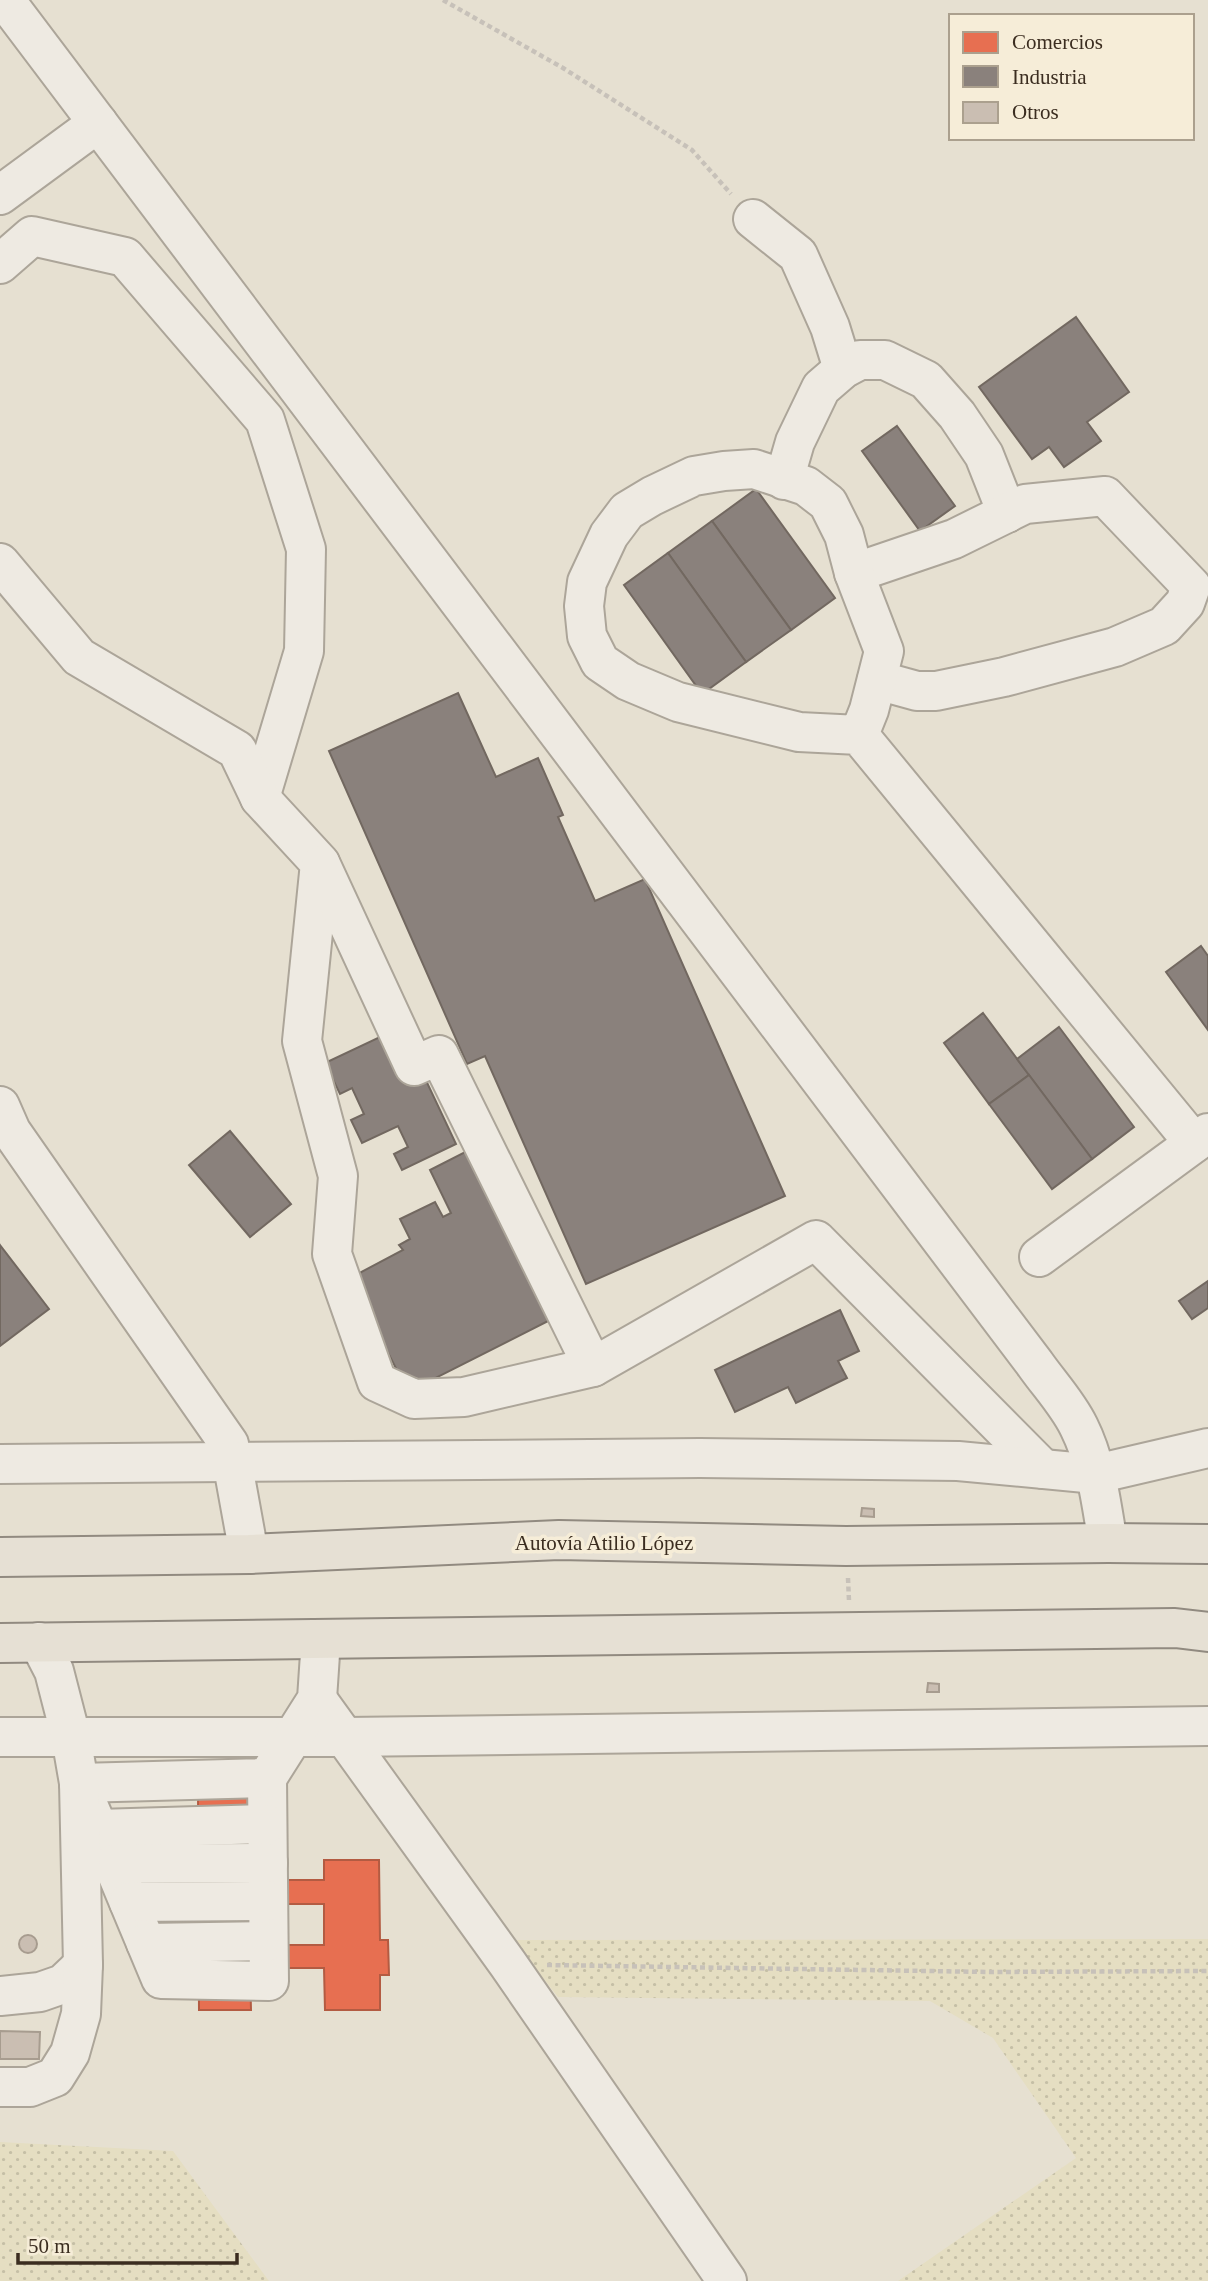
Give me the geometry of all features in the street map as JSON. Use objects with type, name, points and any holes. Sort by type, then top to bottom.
[{"type":"main road","name":"Autovía Atilio López","points":[[0,1557],[249,1553],[559,1540],[846,1546],[1208,1544]]},
{"type":"main road","points":[[0,1643],[1175,1628],[1208,1632]]},
{"type":"street","points":[[5,0],[1078,1424],[1096,1474],[1108,1543]]},
{"type":"street","points":[[0,195],[98,123]]},
{"type":"street","points":[[753,219],[798,255],[830,327],[843,369]]},
{"type":"street","points":[[0,264],[32,236],[125,257],[265,421],[306,549],[304,651],[260,798]]},
{"type":"street","points":[[784,480],[795,442],[821,388],[843,369],[860,360],[885,360],[926,380],[957,415],[984,455],[1007,513]]},
{"type":"street","points":[[859,735],[869,710],[884,651],[854,573],[844,535],[828,503],[806,486],[754,469],[694,476],[627,511],[608,535],[587,582],[584,606],[587,636],[600,662],[628,681],[678,702],[799,732],[859,735],[1201,1138],[1039,1257]]},
{"type":"street","points":[[854,573],[954,539],[1025,504],[1105,496],[1199,601]]},
{"type":"street","points":[[0,563],[79,657],[237,750],[260,798],[320,863],[414,1066],[439,1055],[593,1367]]},
{"type":"street","points":[[877,680],[917,691],[936,691],[1003,677],[1115,647],[1164,626],[1185,603],[1199,601]]},
{"type":"street","points":[[320,863],[302,1041],[338,1176],[332,1254],[377,1382],[414,1399],[464,1397],[593,1367],[816,1240],[1043,1469]]},
{"type":"street","points":[[0,1106],[11,1131],[229,1444],[249,1553]]},
{"type":"street","points":[[0,1464],[700,1458],[958,1461],[1096,1474],[1208,1448]]},
{"type":"street","points":[[79,1783],[161,1979],[269,1981],[267,1778],[317,1699],[321,1639]]},
{"type":"street","points":[[0,2087],[30,2087],[55,2077],[71,2053],[81,2014],[83,1965],[79,1783],[71,1737],[54,1671],[39,1642]]},
{"type":"street","points":[[317,1699],[509,1964],[727,2281]]},
{"type":"street","points":[[0,1737],[345,1737],[1208,1726]]},
{"type":"street","points":[[79,1783],[267,1778]]},
{"type":"street","points":[[98,1829],[267,1824]]},
{"type":"street","points":[[113,1864],[268,1863]]},
{"type":"street","points":[[129,1902],[268,1901]]},
{"type":"street","points":[[0,1996],[40,1992],[63,1984],[83,1965]]},
{"type":"path","points":[[443,0],[563,68],[692,150],[753,219]]},
{"type":"path","points":[[846,1546],[852,1632]]},
{"type":"path","points":[[509,1964],[990,1972],[1208,1971]]},
{"type":"shaded area","points":[[1208,1939],[1208,2281],[898,2281],[1076,2158],[993,2038],[930,2001],[558,1997],[513,1940]]},
{"type":"shaded area","points":[[0,2142],[173,2151],[269,2281],[0,2281]]},
{"type":"building: Comercios","points":[[198,1790],[249,1790],[250,1880],[324,1880],[324,1860],[379,1860],[380,1940],[388,1940],[389,1975],[380,1975],[380,2010],[325,2010],[324,1968],[250,1968],[251,2010],[199,2010]],"holes":[[[250,1904],[324,1904],[324,1945],[250,1945]]]},
{"type":"building: Industria","points":[[1076,317],[1129,392],[1087,422],[1101,441],[1064,467],[1049,447],[1032,459],[979,387]]},
{"type":"building: Industria","points":[[897,426],[955,506],[920,531],[862,451]]},
{"type":"building: Industria","points":[[756,489],[835,598],[791,630],[712,521]]},
{"type":"building: Industria","points":[[712,521],[791,630],[746,662],[668,553]]},
{"type":"building: Industria","points":[[668,553],[746,662],[702,694],[624,585]]},
{"type":"building: Industria","points":[[458,693],[496,777],[538,758],[563,815],[558,817],[595,901],[645,879],[785,1196],[586,1284],[485,1056],[467,1064],[329,751]]},
{"type":"building: Industria","points":[[1201,946],[1208,956],[1208,1030],[1166,972]]},
{"type":"building: Industria","points":[[983,1013],[1029,1075],[989,1104],[944,1043]]},
{"type":"building: Industria","points":[[1059,1027],[1134,1127],[1092,1159],[1017,1059]]},
{"type":"building: Industria","points":[[382,1036],[404,1083],[423,1074],[456,1144],[402,1170],[394,1154],[408,1147],[398,1126],[362,1143],[351,1120],[364,1114],[352,1088],[340,1094],[325,1063]]},
{"type":"building: Industria","points":[[1029,1075],[1092,1159],[1052,1189],[989,1104]]},
{"type":"building: Industria","points":[[230,1131],[291,1204],[250,1237],[189,1165]]},
{"type":"building: Industria","points":[[471,1149],[556,1317],[408,1392],[350,1278],[403,1250],[399,1245],[410,1239],[400,1219],[435,1202],[443,1217],[451,1213],[430,1170]]},
{"type":"building: Industria","points":[[0,1245],[49,1309],[0,1346]]},
{"type":"building: Industria","points":[[1208,1281],[1208,1308],[1192,1319],[1179,1301]]},
{"type":"building: Industria","points":[[840,1310],[859,1351],[838,1361],[847,1378],[796,1403],[788,1387],[735,1412],[715,1370]]},
{"type":"building: Otros","points":[[862,1508],[874,1509],[874,1517],[861,1516]]},
{"type":"building: Otros","points":[[928,1683],[939,1684],[939,1692],[927,1692]]},
{"type":"building: Otros","points":[[28,1935],[34,1938],[37,1944],[34,1950],[28,1953],[22,1950],[19,1944],[22,1938]]},
{"type":"building: Otros","points":[[0,2031],[40,2032],[39,2059],[0,2059]]}]
